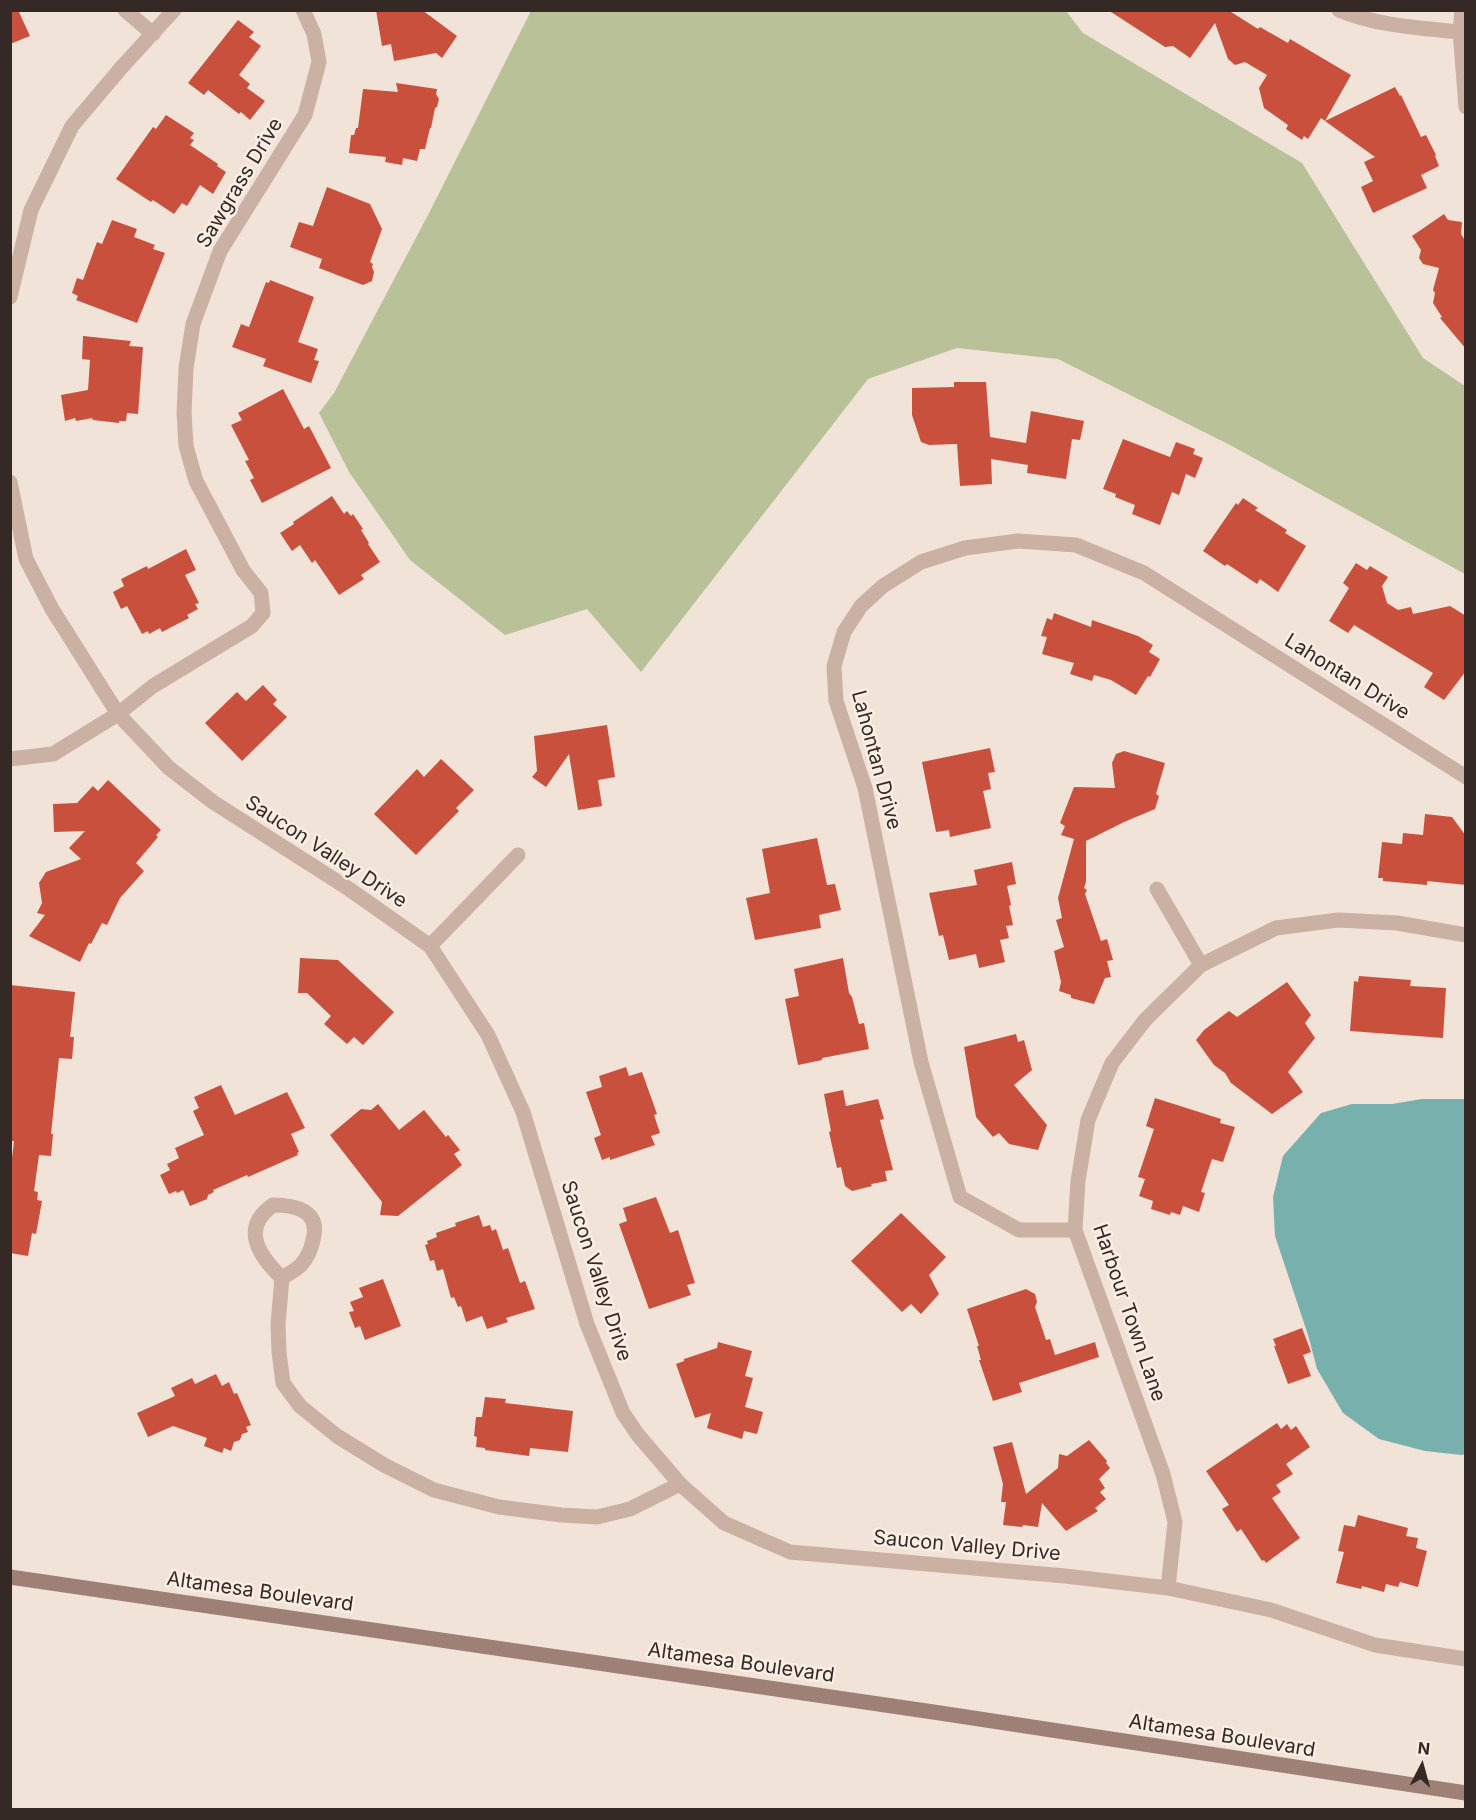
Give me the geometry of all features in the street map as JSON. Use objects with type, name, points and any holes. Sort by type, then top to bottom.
[{"type":"street","points":[[125,10],[153,34]]},
{"type":"street","points":[[10,297],[31,210],[72,126],[174,10]]},
{"type":"street","name":"Sawgrass Drive","points":[[118,714],[153,686],[252,626],[263,613],[261,593],[243,570],[196,481],[186,446],[185,379],[193,324],[220,251],[305,115],[319,62],[314,34],[303,10]]},
{"type":"street","points":[[1339,10],[1356,17],[1460,32]]},
{"type":"street","points":[[1462,10],[1460,32],[1466,107]]},
{"type":"street","name":"Saucon Valley Drive","points":[[10,482],[26,559],[52,609],[118,714],[169,768],[213,802],[349,889],[430,946],[488,1035],[523,1112],[587,1324],[623,1413],[639,1436],[680,1484],[724,1523],[790,1551],[1065,1576],[1168,1588],[1271,1610],[1375,1644],[1466,1659]]},
{"type":"street","name":"Lahontan Drive","points":[[1075,1230],[1019,1230],[960,1197],[921,1062],[865,788],[836,701],[834,666],[844,632],[861,606],[883,586],[921,562],[964,548],[1018,540],[1076,545],[1144,573],[1466,777]]},
{"type":"street","points":[[11,760],[53,754],[118,714]]},
{"type":"street","points":[[430,946],[518,855]]},
{"type":"street","points":[[1157,889],[1201,965]]},
{"type":"street","name":"Harbour Town Lane","points":[[1168,1588],[1175,1522],[1163,1474],[1075,1230],[1078,1181],[1088,1120],[1112,1063],[1145,1020],[1201,965],[1276,928],[1338,920],[1397,922],[1466,934]]},
{"type":"street","points":[[273,1205],[289,1205],[303,1210],[313,1219],[315,1233],[310,1253],[300,1266],[282,1278],[266,1263],[258,1248],[255,1234],[257,1221],[273,1205]]},
{"type":"street","points":[[282,1278],[278,1324],[283,1383],[300,1406],[337,1436],[384,1465],[434,1490],[499,1507],[561,1515],[597,1517],[630,1509],[680,1484]]},
{"type":"street","name":"Altamesa Boulevard","points":[[10,1577],[940,1713],[1466,1793]]},
{"type":"green space","points":[[531,11],[1066,11],[1083,33],[1302,163],[1423,358],[1465,386],[1465,574],[1230,445],[1058,359],[957,348],[868,379],[641,672],[587,609],[505,635],[410,560],[349,472],[319,413],[334,393],[428,215]]},
{"type":"water","points":[[1422,1099],[1465,1099],[1466,1454],[1462,1455],[1425,1451],[1379,1439],[1343,1413],[1317,1369],[1275,1236],[1273,1197],[1283,1156],[1321,1113],[1352,1104],[1392,1104]]},
{"type":"building","points":[[10,10],[18,10],[30,36],[10,44]]},
{"type":"building","points":[[376,10],[422,10],[457,36],[442,58],[436,53],[394,61],[391,44],[382,46]]},
{"type":"building","points":[[1108,10],[1228,10],[1258,29],[1260,27],[1288,43],[1290,39],[1351,75],[1325,121],[1321,118],[1308,139],[1304,136],[1302,140],[1286,129],[1288,125],[1264,108],[1259,88],[1267,75],[1245,62],[1235,65],[1228,59],[1215,23],[1190,58],[1173,46],[1165,47]]},
{"type":"building","points":[[238,20],[254,32],[249,37],[261,46],[239,75],[250,84],[247,88],[265,101],[250,120],[208,90],[204,95],[188,83]]},
{"type":"building","points":[[396,83],[437,89],[436,94],[439,99],[437,107],[425,149],[420,149],[417,161],[403,158],[402,165],[385,162],[386,157],[349,153],[351,135],[354,135],[358,128],[363,89],[398,92]]},
{"type":"building","points":[[1395,87],[1421,137],[1426,135],[1439,166],[1421,175],[1427,188],[1373,213],[1361,187],[1373,181],[1364,162],[1375,157],[1325,121]]},
{"type":"building","points":[[166,115],[194,133],[190,138],[194,140],[190,145],[226,172],[213,194],[200,185],[187,206],[182,203],[174,214],[116,179],[153,127],[156,129]]},
{"type":"building","points":[[327,187],[370,204],[382,229],[370,262],[373,264],[374,272],[372,281],[363,285],[319,268],[322,259],[290,247],[299,222],[313,226]]},
{"type":"building","points":[[1444,214],[1448,220],[1462,222],[1461,234],[1466,242],[1466,349],[1440,318],[1442,317],[1433,303],[1435,293],[1433,290],[1439,268],[1423,264],[1419,258],[1421,250],[1412,236]]},
{"type":"building","points":[[112,220],[137,229],[134,237],[155,245],[153,249],[165,253],[137,323],[76,300],[78,296],[72,293],[77,278],[83,280],[97,242],[102,244]]},
{"type":"building","points":[[270,280],[314,297],[298,342],[318,349],[314,360],[319,361],[311,383],[263,366],[266,359],[232,347],[241,324],[249,327],[266,282],[269,283]]},
{"type":"building","points":[[83,336],[131,341],[129,346],[143,347],[138,414],[127,413],[126,421],[119,421],[119,423],[92,418],[76,421],[75,418],[65,421],[61,395],[88,390],[90,360],[82,359]]},
{"type":"building","points":[[954,382],[986,382],[990,437],[1026,443],[1031,411],[1084,421],[1080,440],[1072,439],[1066,479],[1027,473],[1028,465],[991,459],[992,484],[960,486],[957,444],[929,445],[921,442],[912,415],[912,388],[954,387]]},
{"type":"building","points":[[283,389],[304,429],[309,426],[331,468],[262,503],[250,480],[254,478],[245,461],[249,460],[231,425],[242,420],[238,413]]},
{"type":"building","points":[[1123,439],[1170,457],[1176,442],[1195,449],[1193,454],[1203,458],[1195,478],[1186,474],[1179,495],[1172,492],[1160,525],[1132,514],[1135,505],[1103,489]]},
{"type":"building","points":[[332,496],[344,514],[347,511],[351,516],[353,514],[380,562],[361,575],[364,579],[339,595],[315,560],[312,563],[300,545],[292,551],[280,533]]},
{"type":"building","points":[[1243,498],[1258,508],[1255,510],[1287,530],[1285,533],[1306,546],[1278,592],[1260,579],[1257,584],[1203,551],[1236,503],[1238,505]]},
{"type":"building","points":[[186,549],[196,570],[185,575],[199,603],[195,604],[198,609],[187,615],[189,618],[162,632],[160,628],[149,634],[148,631],[142,634],[127,606],[121,609],[113,592],[124,586],[121,579],[147,566],[148,569]]},
{"type":"building","points":[[1356,563],[1367,570],[1370,566],[1388,577],[1382,586],[1387,603],[1398,610],[1411,607],[1413,614],[1450,606],[1466,616],[1466,671],[1444,700],[1424,687],[1433,673],[1354,625],[1348,633],[1329,621],[1349,588],[1343,583]]},
{"type":"building","points":[[1054,613],[1091,627],[1092,620],[1138,636],[1153,645],[1149,652],[1160,659],[1136,695],[1111,680],[1094,675],[1092,681],[1070,674],[1074,663],[1042,654],[1047,637],[1041,636],[1047,618],[1052,620]]},
{"type":"building","points":[[263,685],[277,700],[273,704],[287,717],[242,761],[205,723],[237,692],[246,701]]},
{"type":"building","points":[[607,725],[615,777],[598,780],[602,806],[578,810],[569,754],[546,787],[532,777],[537,771],[534,736]]},
{"type":"building","points":[[990,748],[995,772],[988,773],[991,789],[983,791],[991,828],[950,837],[949,830],[936,832],[922,762]]},
{"type":"building","points":[[1124,751],[1165,763],[1156,794],[1159,796],[1155,809],[1086,841],[1084,888],[1087,890],[1085,894],[1101,941],[1107,939],[1113,960],[1107,961],[1111,977],[1105,978],[1094,1004],[1071,998],[1071,995],[1059,991],[1061,982],[1054,951],[1064,947],[1056,920],[1062,918],[1058,898],[1074,839],[1061,835],[1065,826],[1060,823],[1074,787],[1115,788],[1112,763],[1116,754]]},
{"type":"building","points":[[441,759],[474,790],[456,808],[459,811],[416,855],[374,814],[417,769],[424,777]]},
{"type":"building","points":[[108,780],[161,830],[156,835],[158,837],[136,863],[144,871],[120,898],[107,925],[102,923],[80,962],[29,936],[45,915],[37,913],[42,903],[39,883],[46,872],[81,859],[69,848],[85,831],[54,832],[53,804],[77,803],[93,786],[98,791]]},
{"type":"building","points":[[1425,814],[1452,817],[1466,836],[1466,885],[1427,881],[1427,885],[1383,881],[1383,878],[1378,878],[1382,842],[1402,844],[1403,833],[1423,835]]},
{"type":"building","points":[[817,838],[827,885],[835,884],[841,910],[819,915],[821,928],[755,940],[746,898],[770,893],[762,849]]},
{"type":"building","points":[[1012,862],[1016,884],[1007,886],[1013,925],[1006,926],[1009,938],[1000,940],[1005,962],[979,968],[976,954],[949,960],[943,935],[939,936],[929,893],[977,885],[974,870]]},
{"type":"building","points":[[300,958],[338,960],[394,1012],[363,1045],[354,1037],[347,1044],[324,1024],[331,1016],[307,993],[298,993]]},
{"type":"building","points":[[843,958],[849,993],[859,1024],[864,1023],[869,1049],[798,1065],[785,999],[799,996],[794,969]]},
{"type":"building","points":[[1359,976],[1411,980],[1410,986],[1446,988],[1443,1038],[1350,1031],[1354,981],[1358,982]]},
{"type":"building","points":[[1287,982],[1311,1015],[1305,1023],[1315,1038],[1288,1072],[1303,1092],[1272,1114],[1231,1083],[1225,1073],[1214,1065],[1196,1040],[1204,1030],[1229,1011],[1237,1017]]},
{"type":"building","points":[[10,985],[75,992],[70,1037],[74,1037],[72,1059],[59,1058],[51,1156],[39,1155],[34,1191],[38,1192],[37,1200],[42,1201],[36,1234],[32,1233],[28,1256],[10,1253],[10,1175],[14,1141],[10,1141]]},
{"type":"building","points":[[1016,1034],[1018,1042],[1024,1040],[1032,1070],[1014,1085],[1047,1125],[1038,1150],[1009,1144],[999,1133],[993,1137],[976,1117],[964,1047]]},
{"type":"building","points":[[626,1067],[629,1076],[642,1072],[657,1114],[654,1115],[660,1133],[651,1136],[655,1145],[610,1160],[610,1157],[602,1160],[594,1138],[601,1135],[586,1092],[602,1087],[599,1076]]},
{"type":"building","points":[[221,1085],[235,1115],[287,1092],[305,1128],[291,1134],[299,1152],[298,1155],[213,1190],[214,1192],[208,1195],[207,1199],[190,1206],[183,1190],[169,1194],[160,1175],[170,1170],[167,1164],[179,1158],[175,1148],[204,1135],[193,1111],[199,1108],[194,1097]]},
{"type":"building","points":[[843,1090],[846,1106],[878,1099],[884,1119],[880,1120],[893,1170],[885,1171],[887,1181],[852,1191],[845,1186],[841,1167],[837,1168],[824,1094]]},
{"type":"building","points":[[1155,1098],[1221,1119],[1220,1123],[1235,1127],[1223,1162],[1212,1159],[1201,1192],[1205,1193],[1199,1212],[1183,1206],[1180,1215],[1171,1212],[1170,1215],[1151,1209],[1153,1201],[1139,1196],[1145,1179],[1138,1177],[1154,1129],[1146,1126]]},
{"type":"building","points":[[378,1104],[399,1130],[424,1110],[460,1150],[454,1154],[462,1165],[398,1216],[380,1215],[382,1202],[330,1135],[361,1109],[371,1110]]},
{"type":"building","points":[[656,1197],[670,1233],[678,1230],[695,1283],[687,1285],[691,1295],[649,1309],[619,1224],[627,1221],[623,1208]]},
{"type":"building","points":[[901,1213],[946,1257],[929,1275],[939,1294],[921,1314],[911,1304],[902,1312],[851,1261]]},
{"type":"building","points":[[479,1215],[483,1227],[490,1225],[492,1231],[496,1229],[503,1250],[508,1248],[520,1283],[525,1281],[535,1309],[506,1318],[508,1322],[487,1329],[482,1316],[466,1322],[461,1306],[458,1307],[454,1297],[451,1298],[443,1269],[437,1271],[434,1260],[430,1261],[425,1245],[428,1244],[427,1241],[437,1237],[436,1233],[456,1226],[455,1223]]},
{"type":"building","points":[[383,1279],[401,1326],[365,1340],[360,1326],[355,1328],[349,1312],[354,1311],[350,1302],[363,1297],[359,1288]]},
{"type":"building","points":[[1026,1289],[1035,1294],[1037,1302],[1035,1307],[1046,1340],[1050,1339],[1055,1355],[1095,1342],[1099,1357],[1019,1383],[1022,1392],[993,1401],[979,1360],[981,1360],[977,1346],[979,1346],[967,1309]]},
{"type":"building","points":[[1302,1328],[1311,1352],[1303,1355],[1311,1376],[1288,1384],[1273,1339]]},
{"type":"building","points":[[718,1342],[752,1351],[745,1376],[753,1378],[745,1407],[763,1412],[757,1434],[744,1431],[742,1439],[707,1428],[711,1413],[695,1418],[676,1364],[717,1348]]},
{"type":"building","points":[[216,1374],[222,1386],[229,1382],[234,1394],[237,1393],[251,1425],[246,1427],[248,1432],[242,1434],[240,1440],[234,1442],[231,1451],[224,1448],[222,1453],[204,1446],[207,1438],[173,1426],[148,1437],[137,1413],[175,1396],[171,1388],[192,1378],[195,1384]]},
{"type":"building","points":[[485,1397],[506,1399],[505,1403],[573,1411],[568,1452],[530,1448],[529,1456],[476,1447],[477,1437],[474,1436],[476,1417],[482,1417]]},
{"type":"building","points":[[1277,1423],[1281,1429],[1287,1424],[1291,1430],[1296,1426],[1310,1447],[1286,1464],[1293,1474],[1276,1485],[1281,1492],[1272,1498],[1300,1538],[1266,1563],[1262,1561],[1241,1529],[1237,1532],[1222,1509],[1229,1505],[1206,1471]]},
{"type":"building","points":[[1089,1440],[1107,1461],[1110,1468],[1099,1479],[1105,1488],[1100,1492],[1106,1499],[1095,1508],[1098,1511],[1066,1531],[1042,1503],[1038,1527],[1003,1525],[1006,1502],[1001,1502],[1003,1484],[993,1447],[1012,1442],[1026,1494],[1058,1468],[1059,1454],[1067,1456]]},
{"type":"building","points":[[1358,1515],[1408,1528],[1406,1536],[1418,1538],[1416,1548],[1427,1551],[1418,1587],[1400,1582],[1398,1587],[1386,1584],[1384,1592],[1362,1586],[1361,1589],[1336,1583],[1344,1552],[1338,1551],[1344,1525],[1355,1527]]}]
